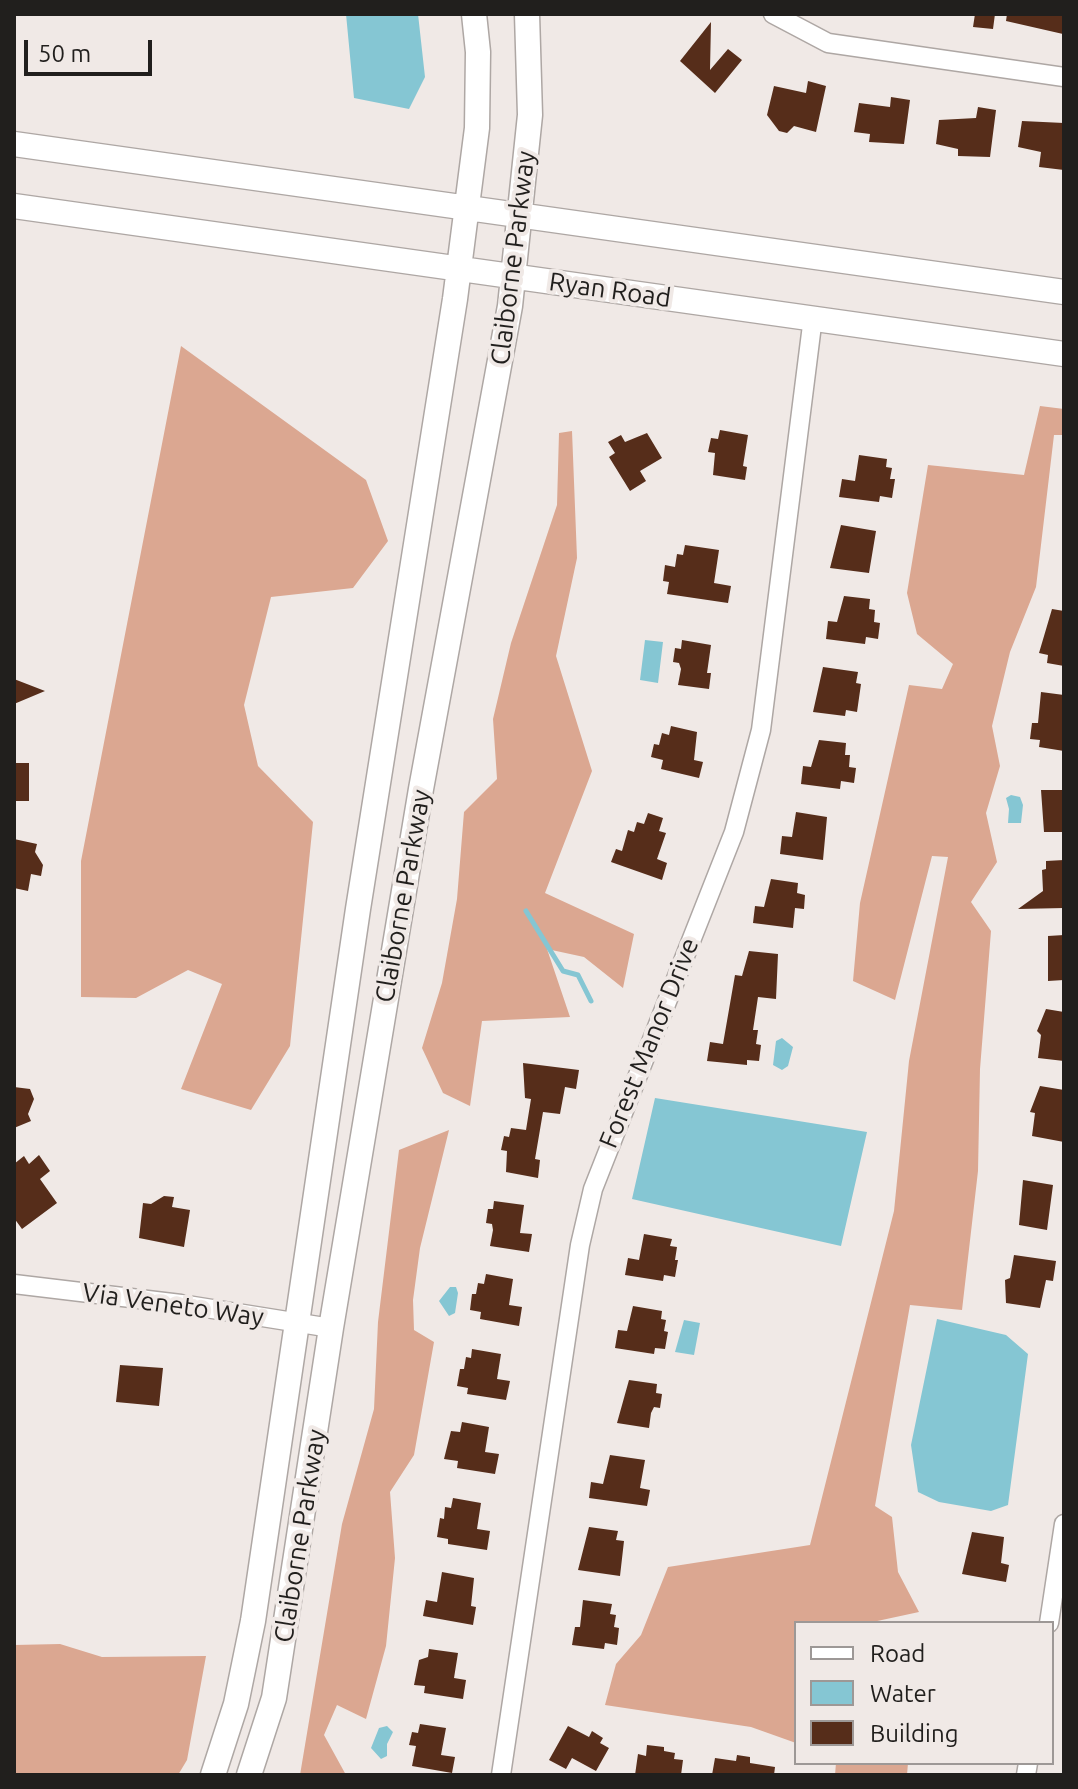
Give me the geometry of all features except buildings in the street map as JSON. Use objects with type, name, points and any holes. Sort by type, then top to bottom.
[{"type":"main road","name":"Claiborne Parkway","points":[[213,1775],[236,1704],[249,1648],[468,207],[477,128],[478,52],[474,14]]},
{"type":"main road","name":"Claiborne Parkway","points":[[249,1775],[274,1698],[331,1328],[421,789],[469,541],[513,277],[530,115],[527,14]]},
{"type":"main road","points":[[14,144],[1064,292]]},
{"type":"main road","name":"Ryan Road","points":[[14,206],[1064,354]]},
{"type":"street","points":[[773,14],[828,43],[1064,77]]},
{"type":"street","name":"Forest Manor Drive","points":[[501,1775],[580,1245],[593,1189],[734,832],[761,730],[813,317]]},
{"type":"street","name":"Via Veneto Way","points":[[14,1284],[181,1304],[331,1328]]},
{"type":"street","points":[[1049,1621],[1064,1524]]},
{"type":"shaded area","points":[[181,346],[366,480],[388,541],[353,588],[271,597],[244,705],[258,766],[313,822],[290,1046],[251,1110],[181,1089],[222,984],[188,970],[136,998],[81,997],[81,861]]},
{"type":"shaded area","points":[[1040,406],[1064,409],[1064,435],[1054,435],[1036,587],[1010,652],[992,726],[1000,766],[986,813],[997,862],[971,902],[991,931],[980,1069],[978,1171],[962,1310],[910,1305],[875,1506],[892,1517],[898,1572],[919,1612],[877,1621],[794,1621],[794,1742],[751,1727],[605,1705],[616,1664],[641,1635],[668,1567],[810,1545],[894,1211],[909,1061],[948,857],[932,856],[895,1000],[853,981],[860,903],[909,685],[942,689],[953,664],[917,634],[907,593],[928,465],[1024,475]]},
{"type":"shaded area","points":[[572,431],[577,558],[556,656],[592,771],[545,893],[634,934],[623,988],[584,957],[547,949],[570,1017],[482,1021],[470,1106],[443,1093],[422,1048],[442,983],[457,899],[464,812],[497,779],[493,719],[511,643],[557,505],[559,433]]},
{"type":"shaded area","points":[[449,1130],[420,1248],[413,1300],[414,1330],[434,1342],[414,1455],[390,1492],[395,1558],[386,1646],[366,1719],[337,1705],[324,1735],[346,1775],[300,1775],[342,1524],[374,1409],[378,1322],[399,1150]]},
{"type":"shaded area","points":[[60,1644],[102,1657],[206,1656],[187,1760],[178,1775],[14,1775],[14,1645]]},
{"type":"shaded area","points":[[836,1765],[908,1765],[907,1775],[835,1775]]},
{"type":"water","points":[[346,14],[418,14],[425,77],[409,109],[354,98]]},
{"type":"water","points":[[645,640],[663,642],[658,683],[640,680]]},
{"type":"water","points":[[1011,795],[1020,797],[1023,805],[1021,823],[1008,823],[1006,798]]},
{"type":"water","points":[[782,1038],[793,1047],[788,1066],[782,1070],[773,1065],[776,1041]]},
{"type":"water","points":[[655,1098],[867,1132],[841,1246],[632,1199]]},
{"type":"water","points":[[450,1287],[456,1287],[458,1293],[455,1313],[449,1316],[439,1301]]},
{"type":"water","points":[[937,1319],[1006,1335],[1028,1354],[1008,1505],[991,1511],[939,1502],[918,1492],[911,1445]]},
{"type":"water","points":[[684,1320],[700,1323],[694,1355],[675,1352]]},
{"type":"water","points":[[387,1726],[393,1732],[387,1744],[387,1756],[381,1759],[371,1748],[379,1728]]},
{"type":"waterway","points":[[526,911],[563,971],[578,975],[591,1001]]}]
